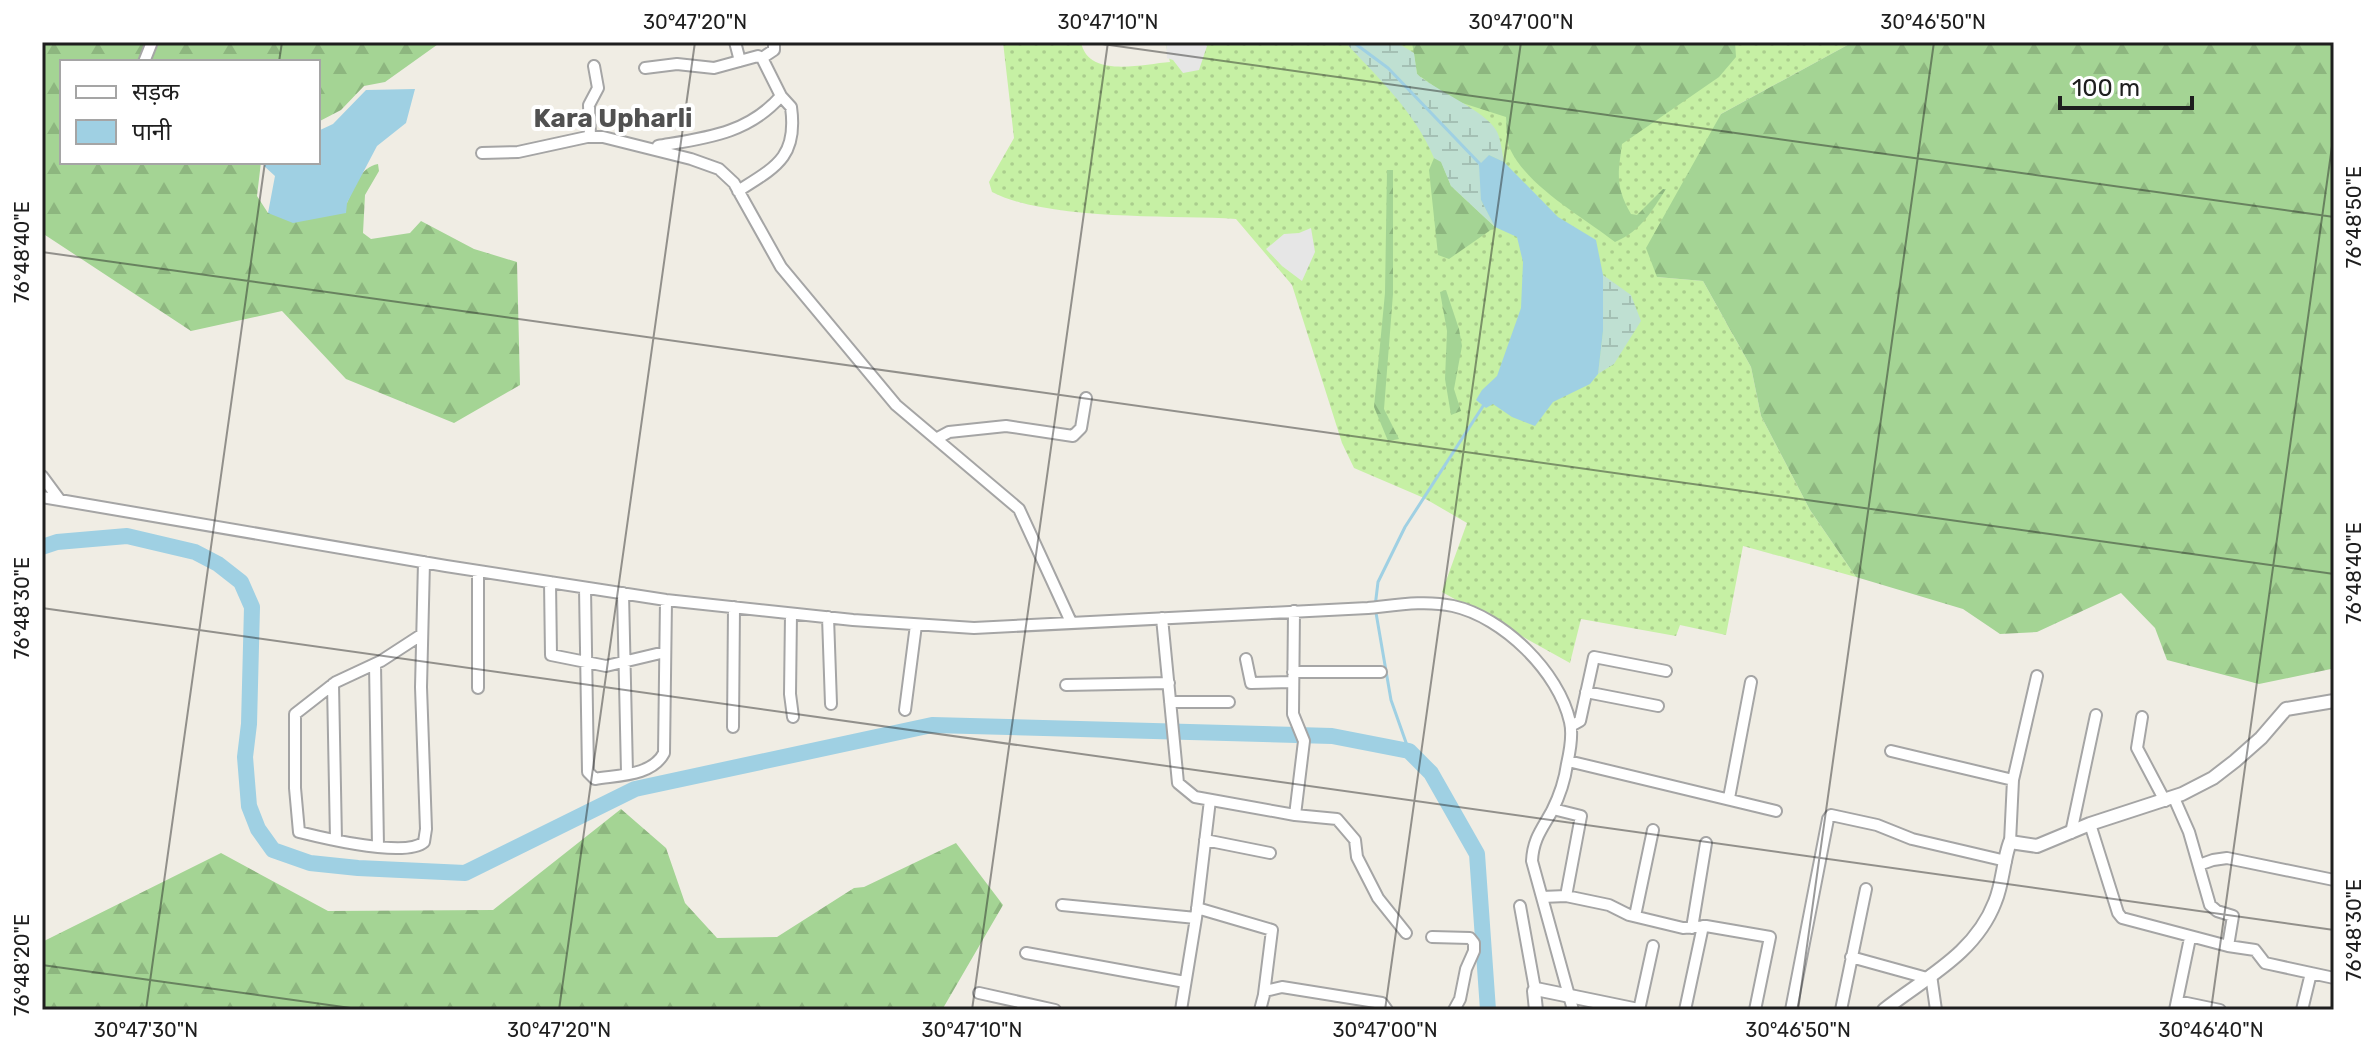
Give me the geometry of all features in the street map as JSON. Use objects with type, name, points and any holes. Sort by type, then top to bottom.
[{"type":"street","points":[[735,42],[740,61]]},
{"type":"street","points":[[762,58],[774,50],[774,42]]},
{"type":"street","points":[[645,68],[677,64],[714,68],[758,56],[762,58],[781,96],[791,107],[793,127],[790,148],[779,164],[738,191]]},
{"type":"street","points":[[590,137],[589,105],[598,88],[594,66]]},
{"type":"street","points":[[652,147],[737,130],[762,116],[781,96]]},
{"type":"street","points":[[482,153],[518,152],[590,137],[652,147],[726,174],[781,267],[896,405],[1014,505],[1024,517],[1071,622]]},
{"type":"street","points":[[936,439],[943,433],[1006,426],[1073,436],[1081,428],[1086,398]]},
{"type":"street","points":[[42,476],[59,499]]},
{"type":"street","points":[[42,497],[666,600],[916,625],[974,628],[1368,608],[1429,602],[1475,613],[1520,644],[1549,674],[1571,726],[1568,761],[1553,809],[1533,849],[1534,873],[1573,1010]]},
{"type":"street","points":[[421,635],[375,664],[352,672],[295,714],[298,829],[301,832],[378,846],[415,848],[423,844],[426,837],[421,635],[424,562]]},
{"type":"street","points":[[478,571],[478,688]]},
{"type":"street","points":[[550,582],[550,654],[606,666],[665,652]]},
{"type":"street","points":[[585,588],[589,775],[595,779],[653,767],[664,753],[666,600]]},
{"type":"street","points":[[623,593],[627,773]]},
{"type":"street","points":[[733,727],[734,607]]},
{"type":"street","points":[[1294,611],[1293,717],[1304,741],[1295,815]]},
{"type":"street","points":[[791,614],[790,694],[793,717]]},
{"type":"street","points":[[828,617],[831,704]]},
{"type":"street","points":[[1162,618],[1178,783],[1188,794],[1210,800],[1337,819],[1355,840],[1357,857],[1378,898],[1406,933]]},
{"type":"street","points":[[905,710],[916,625]]},
{"type":"street","points":[[1571,726],[1580,721],[1594,657],[1666,671]]},
{"type":"street","points":[[1246,659],[1251,683],[1293,677],[1381,672]]},
{"type":"street","points":[[375,664],[378,846]]},
{"type":"street","points":[[1884,1010],[1979,935],[1995,902],[2010,842],[2013,780],[2037,676]]},
{"type":"street","points":[[1729,798],[1751,682]]},
{"type":"street","points":[[1066,685],[1169,683]]},
{"type":"street","points":[[333,684],[336,840]]},
{"type":"street","points":[[1586,692],[1658,706]]},
{"type":"street","points":[[2010,842],[2037,846],[2090,824],[2169,800],[2213,778],[2235,761],[2261,738],[2286,709],[2334,701]]},
{"type":"street","points":[[1170,707],[1229,702]]},
{"type":"street","points":[[2071,833],[2096,715]]},
{"type":"street","points":[[2142,717],[2137,748],[2189,832],[2212,907],[2233,916],[2228,946]]},
{"type":"street","points":[[1891,751],[2013,780]]},
{"type":"street","points":[[1568,761],[1776,811]]},
{"type":"street","points":[[1183,1010],[1210,800]]},
{"type":"street","points":[[1553,809],[1581,816],[1566,896]]},
{"type":"street","points":[[1791,1010],[1829,816],[1877,825],[1912,839],[2006,861]]},
{"type":"street","points":[[2090,824],[2121,917],[2190,938],[2255,950],[2265,963],[2334,978]]},
{"type":"street","points":[[1635,916],[1653,830]]},
{"type":"street","points":[[1205,840],[1270,853]]},
{"type":"street","points":[[1685,1010],[1706,843]]},
{"type":"street","points":[[2199,865],[2227,858],[2334,880]]},
{"type":"street","points":[[1841,1010],[1866,889]]},
{"type":"street","points":[[1542,897],[1566,896],[1609,905],[1635,916],[1680,928],[1697,927],[1770,937],[1755,1010]]},
{"type":"street","points":[[1062,905],[1196,913],[1272,930],[1260,1010]]},
{"type":"street","points":[[1520,906],[1536,1010]]},
{"type":"street","points":[[1432,937],[1469,937],[1474,943],[1460,999],[1454,1010]]},
{"type":"street","points":[[2190,938],[2176,1006],[2220,1010]]},
{"type":"street","points":[[1535,989],[1639,1010],[1653,946]]},
{"type":"street","points":[[1026,953],[1185,982]]},
{"type":"street","points":[[1851,957],[1929,976]]},
{"type":"street","points":[[2302,1010],[2311,973]]},
{"type":"street","points":[[1929,976],[1936,1010]]},
{"type":"street","points":[[1264,994],[1269,988],[1282,987],[1382,1003],[1387,1010]]},
{"type":"street","points":[[979,993],[1055,1010]]},
{"type":"green space","points":[[42,42],[441,42],[385,82],[364,86],[341,110],[320,121],[320,60],[60,60],[60,164],[261,164],[257,196],[268,213],[347,203],[362,174],[378,164],[379,171],[365,195],[363,233],[371,239],[410,233],[421,221],[474,249],[517,262],[520,385],[454,423],[346,379],[282,311],[191,331],[42,233]]},
{"type":"green space","points":[[1003,42],[1081,42],[1086,54],[1094,61],[1118,67],[1170,62],[1165,42],[1853,42],[1721,114],[1657,277],[1703,281],[1751,367],[1761,416],[1810,510],[1856,577],[1743,546],[1726,635],[1680,625],[1676,636],[1581,619],[1570,663],[1442,592],[1467,523],[1424,498],[1354,468],[1342,443],[1292,285],[1236,219],[1076,212],[1044,208],[992,192],[989,182],[1014,138]]},
{"type":"green space","points":[[1345,42],[1396,42],[1414,53],[1417,74],[1482,115],[1496,130],[1504,162],[1489,155],[1481,200],[1495,227],[1451,186],[1441,162],[1434,158],[1406,111]]},
{"type":"green space","points":[[1412,42],[1735,42],[1736,57],[1719,77],[1622,144],[1619,180],[1631,214],[1637,215],[1666,189],[1639,226],[1615,242],[1543,189],[1518,163],[1507,138],[1506,117],[1453,100],[1417,74]]},
{"type":"green space","points":[[1853,42],[2334,42],[2334,658],[2331,669],[2259,684],[2167,660],[2155,628],[2121,593],[2037,632],[2000,634],[1963,609],[1856,577],[1810,510],[1761,416],[1751,367],[1703,281],[1657,277],[1646,248],[1721,114]]},
{"type":"green space","points":[[1434,158],[1441,161],[1451,186],[1495,227],[1449,259],[1438,255],[1429,170]]},
{"type":"green space","points":[[1387,170],[1393,170],[1393,294],[1384,409],[1399,439],[1388,441],[1374,407],[1385,293]]},
{"type":"green space","points":[[1603,275],[1631,295],[1641,321],[1614,364],[1598,374],[1603,331]]},
{"type":"green space","points":[[1446,290],[1462,346],[1454,389],[1461,411],[1451,415],[1445,379],[1447,331],[1440,292]]},
{"type":"green space","points":[[621,809],[666,848],[685,903],[717,938],[777,937],[854,888],[864,887],[956,843],[1003,905],[942,1010],[42,1010],[42,942],[221,853],[328,911],[493,910]]},
{"type":"shaded area","points":[[1166,42],[1204,42],[1207,46],[1199,70],[1183,73],[1173,60],[1167,58]]},
{"type":"shaded area","points":[[1311,228],[1315,252],[1302,281],[1266,249],[1284,234]]},
{"type":"water","points":[[415,89],[406,123],[377,146],[347,203],[346,213],[293,223],[268,213],[275,176],[264,166],[320,164],[320,130],[333,124],[366,90]]},
{"type":"water","points":[[1489,155],[1504,162],[1558,217],[1596,240],[1603,275],[1603,331],[1598,374],[1590,384],[1553,402],[1535,426],[1512,417],[1493,404],[1486,408],[1476,400],[1497,376],[1521,308],[1523,262],[1517,237],[1495,227],[1481,200],[1479,165]]},
{"type":"waterway","points":[[1353,42],[1388,68],[1480,164]]},
{"type":"waterway","points":[[1409,751],[1391,700],[1375,607],[1378,582],[1405,527],[1485,403]]},
{"type":"waterway","points":[[42,547],[57,542],[127,536],[195,552],[218,564],[241,582],[252,607],[249,724],[245,757],[249,806],[258,829],[273,850],[310,863],[465,873],[635,789],[932,725],[1332,736],[1409,751],[1431,773],[1477,854],[1488,1010]]},
{"type":"district","name":"Kara Upharli","points":[[613,118]]}]
